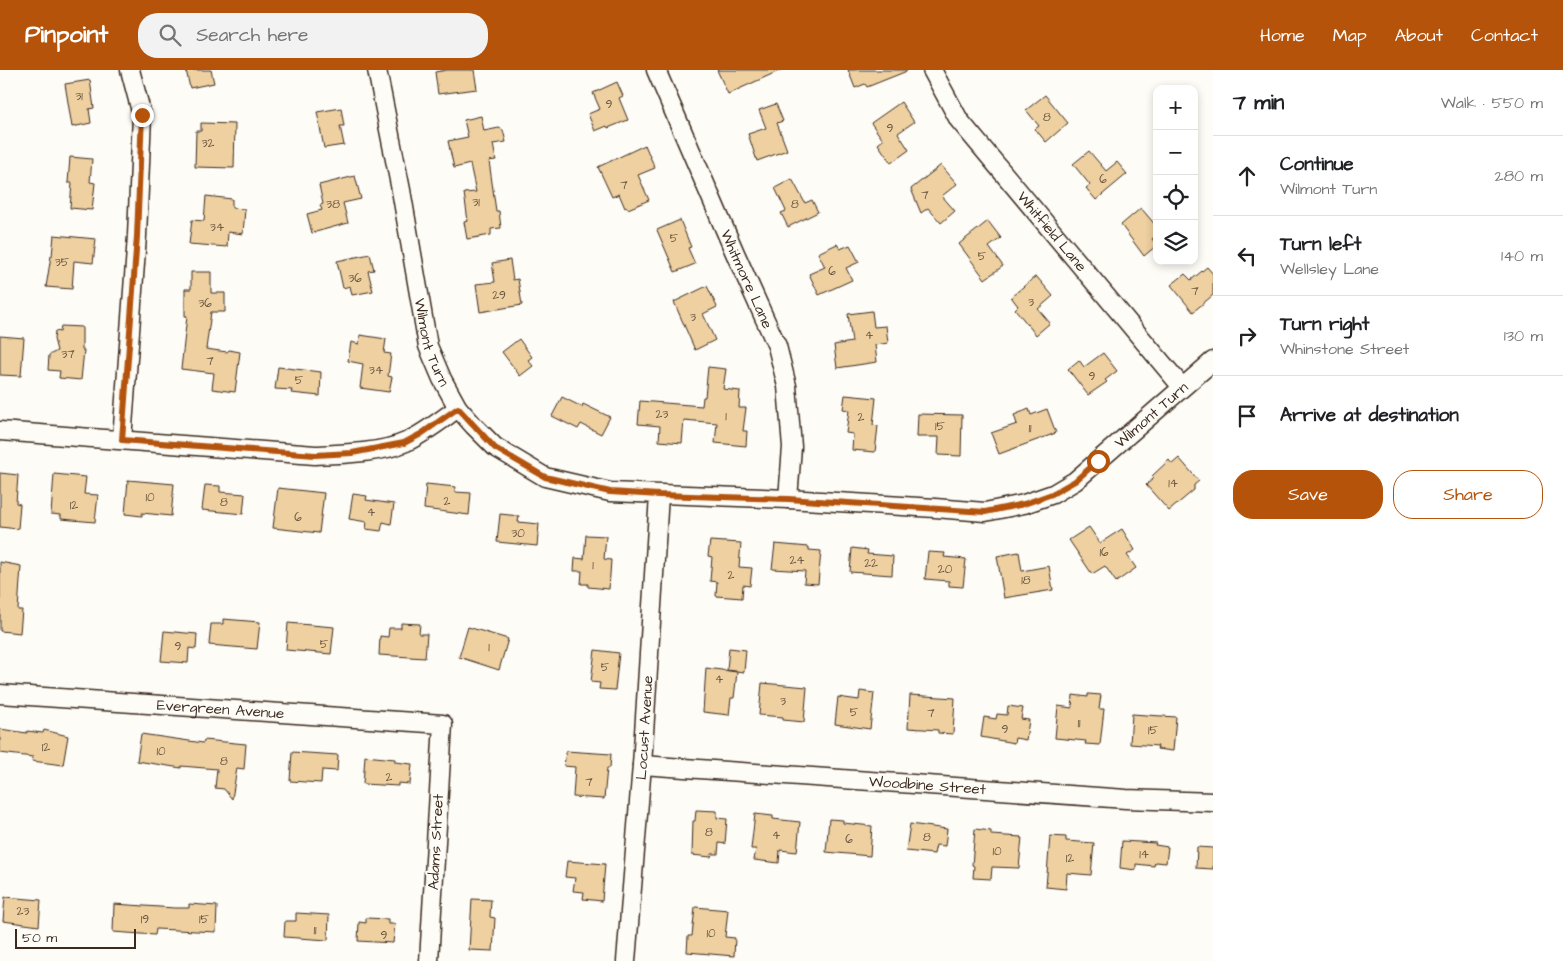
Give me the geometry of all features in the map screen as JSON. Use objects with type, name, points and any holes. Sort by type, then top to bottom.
[{"type":"street","points":[[122,440],[137,236],[142,124],[142,115],[130,70]]},
{"type":"street","name":"Wilmont Turn","points":[[378,70],[428,346],[442,379],[458,408],[495,448],[545,477],[610,492],[788,499],[985,512],[1024,504],[1052,494],[1075,481],[1213,361]]},
{"type":"street","name":"Whitmore Lane","points":[[656,70],[734,253],[777,346],[788,386],[792,446],[788,499]]},
{"type":"street","name":"Whitfield Lane","points":[[932,70],[959,120],[1182,387]]},
{"type":"street","points":[[0,432],[315,455],[352,453],[404,443],[421,434],[458,408]]},
{"type":"street","name":"Locust Avenue","points":[[626,961],[642,765],[659,495]]},
{"type":"street","name":"Evergreen Avenue","points":[[0,694],[442,724]]},
{"type":"street","name":"Adams Street","points":[[429,961],[442,724]]},
{"type":"street","name":"Woodbine Street","points":[[642,765],[1116,798],[1213,802]]},
{"type":"building","points":[[186,70],[211,70],[214,83],[190,88]]},
{"type":"building","points":[[474,70],[477,89],[438,94],[435,72]]},
{"type":"building","points":[[717,70],[781,70],[728,94]]},
{"type":"building","points":[[848,70],[907,71],[867,87],[865,84],[855,88]]},
{"type":"building","points":[[90,80],[94,108],[89,109],[91,123],[72,127],[65,84]]},
{"type":"building","points":[[617,82],[623,96],[619,98],[628,120],[595,131],[588,114],[600,109],[593,93]]},
{"type":"building","points":[[1045,95],[1068,123],[1046,142],[1035,129],[1039,126],[1026,110]]},
{"type":"building","points":[[901,102],[914,122],[898,133],[909,150],[891,163],[878,144],[883,140],[871,123]]},
{"type":"building","points":[[776,104],[783,121],[777,123],[787,150],[757,161],[748,134],[766,128],[759,110]]},
{"type":"building","points":[[341,108],[344,126],[340,126],[344,145],[324,148],[317,112]]},
{"type":"building","points":[[481,116],[484,131],[499,128],[503,130],[506,142],[493,144],[496,160],[489,161],[496,211],[499,211],[501,228],[491,229],[491,235],[467,239],[464,222],[468,221],[464,193],[476,192],[470,164],[454,168],[448,141],[468,137],[464,120]]},
{"type":"building","points":[[201,123],[235,124],[234,168],[195,167],[196,131],[201,131]]},
{"type":"building","points":[[645,145],[655,168],[638,175],[649,200],[628,209],[627,207],[625,208],[619,194],[612,197],[598,167]]},
{"type":"building","points":[[1089,151],[1106,171],[1117,162],[1127,174],[1096,200],[1086,188],[1090,185],[1073,164]]},
{"type":"building","points":[[70,157],[92,159],[90,182],[95,183],[92,210],[70,208],[72,183],[68,183]]},
{"type":"building","points":[[941,165],[957,184],[942,196],[955,211],[941,223],[928,208],[921,213],[911,189]]},
{"type":"building","points":[[355,176],[361,199],[343,203],[348,223],[312,233],[307,214],[322,210],[320,205],[323,204],[319,185]]},
{"type":"building","points":[[792,179],[805,203],[812,200],[818,212],[788,227],[781,213],[786,211],[775,188]]},
{"type":"building","points":[[206,196],[232,199],[232,208],[245,209],[243,234],[228,232],[227,247],[189,244],[192,220],[204,221]]},
{"type":"building","points":[[1141,208],[1153,222],[1153,248],[1144,256],[1121,225]]},
{"type":"building","points":[[680,220],[691,247],[688,248],[695,264],[675,272],[657,230]]},
{"type":"building","points":[[988,221],[1001,238],[989,247],[1003,266],[985,279],[959,244]]},
{"type":"building","points":[[54,235],[96,239],[93,263],[74,261],[72,289],[46,287]]},
{"type":"building","points":[[837,244],[840,249],[850,245],[859,262],[846,268],[852,280],[819,295],[809,274],[825,267],[818,253]]},
{"type":"building","points":[[370,254],[374,270],[368,271],[373,291],[352,295],[350,286],[343,288],[337,261]]},
{"type":"building","points":[[510,260],[513,280],[518,279],[522,305],[480,312],[476,284],[495,282],[492,263]]},
{"type":"building","points":[[1207,267],[1213,274],[1213,295],[1193,312],[1171,285],[1185,274],[1191,280]]},
{"type":"building","points":[[191,272],[211,272],[211,293],[225,293],[225,312],[211,312],[206,349],[240,352],[235,392],[212,389],[214,373],[181,369],[187,316],[185,316],[185,289],[191,289]]},
{"type":"building","points":[[1036,276],[1053,296],[1038,309],[1050,323],[1036,335],[1015,309],[1018,306],[1011,297]]},
{"type":"building","points":[[707,286],[717,307],[703,314],[715,340],[695,350],[674,302]]},
{"type":"building","points":[[872,311],[874,327],[886,326],[888,343],[875,345],[877,362],[837,368],[834,345],[852,342],[848,314]]},
{"type":"building","points":[[61,326],[82,327],[82,350],[84,350],[81,380],[59,378],[60,371],[48,370],[49,355],[57,351],[54,339],[55,331],[60,332]]},
{"type":"building","points":[[360,335],[386,339],[384,353],[391,354],[388,376],[392,377],[389,392],[360,388],[363,364],[348,361],[351,342],[359,344]]},
{"type":"building","points":[[0,336],[24,338],[21,376],[0,375]]},
{"type":"building","points":[[519,339],[532,357],[528,360],[533,366],[520,376],[502,352]]},
{"type":"building","points":[[1103,353],[1117,371],[1105,380],[1107,382],[1088,395],[1068,369],[1079,360],[1084,367]]},
{"type":"building","points":[[278,367],[321,372],[320,396],[291,393],[292,390],[275,389]]},
{"type":"building","points":[[708,367],[726,369],[723,389],[740,391],[739,408],[746,408],[743,431],[747,431],[746,446],[715,443],[717,423],[684,420],[682,443],[659,441],[660,426],[638,424],[640,401],[702,406],[703,397],[705,397]]},
{"type":"building","points":[[845,395],[876,398],[873,425],[878,426],[875,452],[852,450],[853,434],[846,433],[849,410],[843,409]]},
{"type":"building","points":[[562,397],[582,407],[583,404],[610,417],[601,434],[581,424],[578,429],[552,416]]},
{"type":"building","points":[[1029,409],[1031,415],[1047,409],[1056,433],[999,454],[991,433],[1017,424],[1014,415]]},
{"type":"building","points":[[918,414],[962,415],[961,456],[938,455],[939,437],[917,437]]},
{"type":"building","points":[[1179,458],[1199,481],[1194,485],[1194,490],[1169,511],[1146,485],[1154,478],[1152,476],[1169,460],[1172,464]]},
{"type":"building","points":[[0,473],[18,475],[16,503],[20,504],[18,529],[0,527]]},
{"type":"building","points":[[54,474],[86,477],[84,494],[98,495],[95,522],[61,519],[61,515],[51,514]]},
{"type":"building","points":[[128,480],[174,484],[171,516],[142,513],[142,516],[125,514]]},
{"type":"building","points":[[426,484],[456,487],[455,492],[471,493],[469,515],[424,509]]},
{"type":"building","points":[[205,485],[220,486],[220,492],[245,494],[243,514],[202,510]]},
{"type":"building","points":[[278,488],[324,493],[319,533],[273,528]]},
{"type":"building","points":[[353,494],[367,496],[366,500],[394,504],[391,524],[383,522],[381,531],[366,529],[367,522],[349,519]]},
{"type":"building","points":[[500,514],[519,516],[518,522],[539,524],[537,546],[497,542]]},
{"type":"building","points":[[1089,527],[1100,543],[1122,529],[1135,550],[1127,555],[1136,568],[1116,582],[1105,566],[1092,574],[1069,540]]},
{"type":"building","points":[[586,535],[606,536],[604,559],[611,560],[609,589],[588,587],[588,584],[581,584],[582,571],[574,571],[575,558],[584,559]]},
{"type":"building","points":[[710,541],[741,543],[739,567],[752,568],[750,586],[743,585],[742,598],[716,596],[717,582],[710,581],[712,557],[708,556]]},
{"type":"building","points":[[775,544],[809,547],[809,550],[821,551],[818,584],[804,583],[805,571],[772,569]]},
{"type":"building","points":[[852,548],[868,550],[867,554],[893,556],[892,575],[850,572]]},
{"type":"building","points":[[928,552],[945,553],[944,557],[966,559],[963,587],[949,586],[949,581],[925,579]]},
{"type":"building","points":[[1019,552],[1022,571],[1049,566],[1053,590],[1004,598],[997,556]]},
{"type":"building","points":[[0,562],[21,566],[18,610],[22,610],[20,633],[0,631]]},
{"type":"building","points":[[223,619],[260,622],[257,649],[209,645],[211,624],[223,624]]},
{"type":"building","points":[[288,623],[334,627],[331,654],[286,650]]},
{"type":"building","points":[[401,623],[420,624],[419,634],[427,634],[425,658],[379,655],[380,636],[388,637],[389,628],[401,628]]},
{"type":"building","points":[[468,627],[508,639],[499,670],[459,657]]},
{"type":"building","points":[[164,631],[197,634],[196,649],[189,648],[188,663],[161,661]]},
{"type":"building","points":[[729,648],[746,650],[744,672],[727,670]]},
{"type":"building","points":[[595,650],[619,653],[615,690],[599,689],[600,683],[591,682]]},
{"type":"building","points":[[706,668],[737,672],[734,698],[731,698],[729,715],[703,712]]},
{"type":"building","points":[[762,683],[807,687],[804,722],[783,720],[783,717],[759,715]]},
{"type":"building","points":[[860,691],[874,693],[870,729],[835,724],[838,697],[859,700]]},
{"type":"building","points":[[1088,694],[1101,695],[1099,709],[1104,709],[1100,745],[1085,744],[1086,741],[1055,738],[1058,706],[1072,708],[1073,695],[1088,697]]},
{"type":"building","points":[[910,695],[955,698],[953,734],[938,733],[938,730],[908,728]]},
{"type":"building","points":[[1008,706],[1023,708],[1021,719],[1029,720],[1026,740],[1015,738],[1014,743],[981,737],[984,717],[996,719],[997,714],[1007,715]]},
{"type":"building","points":[[1132,714],[1176,717],[1173,751],[1157,749],[1158,746],[1130,744]]},
{"type":"building","points":[[0,729],[27,733],[27,731],[43,733],[44,730],[68,736],[63,765],[32,761],[33,757],[0,753]]},
{"type":"building","points":[[141,734],[203,743],[204,740],[246,744],[244,769],[237,768],[232,799],[224,789],[215,788],[217,769],[181,766],[181,768],[137,761]]},
{"type":"building","points":[[566,751],[611,754],[610,768],[607,768],[604,799],[573,797],[575,767],[564,766]]},
{"type":"building","points":[[292,752],[338,755],[337,771],[322,770],[321,783],[290,781]]},
{"type":"building","points":[[365,756],[395,759],[395,762],[412,764],[410,784],[398,783],[398,786],[363,784]]},
{"type":"building","points":[[696,810],[717,811],[717,818],[727,819],[725,844],[719,843],[718,854],[712,854],[711,857],[692,855],[693,821],[695,821]]},
{"type":"building","points":[[755,814],[773,816],[773,819],[800,822],[797,852],[780,850],[779,863],[754,860],[756,849],[751,849]]},
{"type":"building","points":[[829,819],[843,820],[843,823],[872,826],[870,856],[826,852]]},
{"type":"building","points":[[910,824],[947,829],[945,846],[936,845],[934,854],[906,851]]},
{"type":"building","points":[[975,829],[991,831],[991,835],[1022,837],[1019,868],[992,867],[991,879],[973,878],[974,866],[972,865]]},
{"type":"building","points":[[1050,836],[1066,837],[1066,841],[1094,843],[1091,875],[1067,873],[1066,889],[1046,887]]},
{"type":"building","points":[[1122,841],[1156,843],[1155,845],[1168,847],[1166,863],[1155,862],[1154,866],[1136,864],[1136,870],[1120,868]]},
{"type":"building","points":[[1197,847],[1213,848],[1213,869],[1196,868]]},
{"type":"building","points":[[567,861],[605,864],[602,901],[583,899],[584,892],[573,891],[575,878],[565,877]]},
{"type":"building","points":[[5,897],[41,900],[39,926],[3,921]]},
{"type":"building","points":[[472,899],[491,900],[490,917],[495,918],[493,951],[469,950]]},
{"type":"building","points":[[114,904],[175,908],[189,908],[189,904],[217,906],[216,932],[156,929],[155,935],[113,932]]},
{"type":"building","points":[[695,907],[728,910],[725,937],[735,938],[734,956],[687,952],[688,936],[692,936]]},
{"type":"building","points":[[296,913],[329,915],[328,940],[284,937],[285,921],[296,921]]},
{"type":"building","points":[[366,918],[388,919],[388,924],[395,924],[393,943],[358,941],[359,922],[366,923]]},
{"type":"route","points":[[142,115],[137,236],[122,440],[315,455],[352,453],[404,443],[421,434],[458,408],[495,448],[545,477],[578,486],[610,492],[788,499],[985,512],[1024,504],[1052,494],[1075,481],[1098,461]]}]
